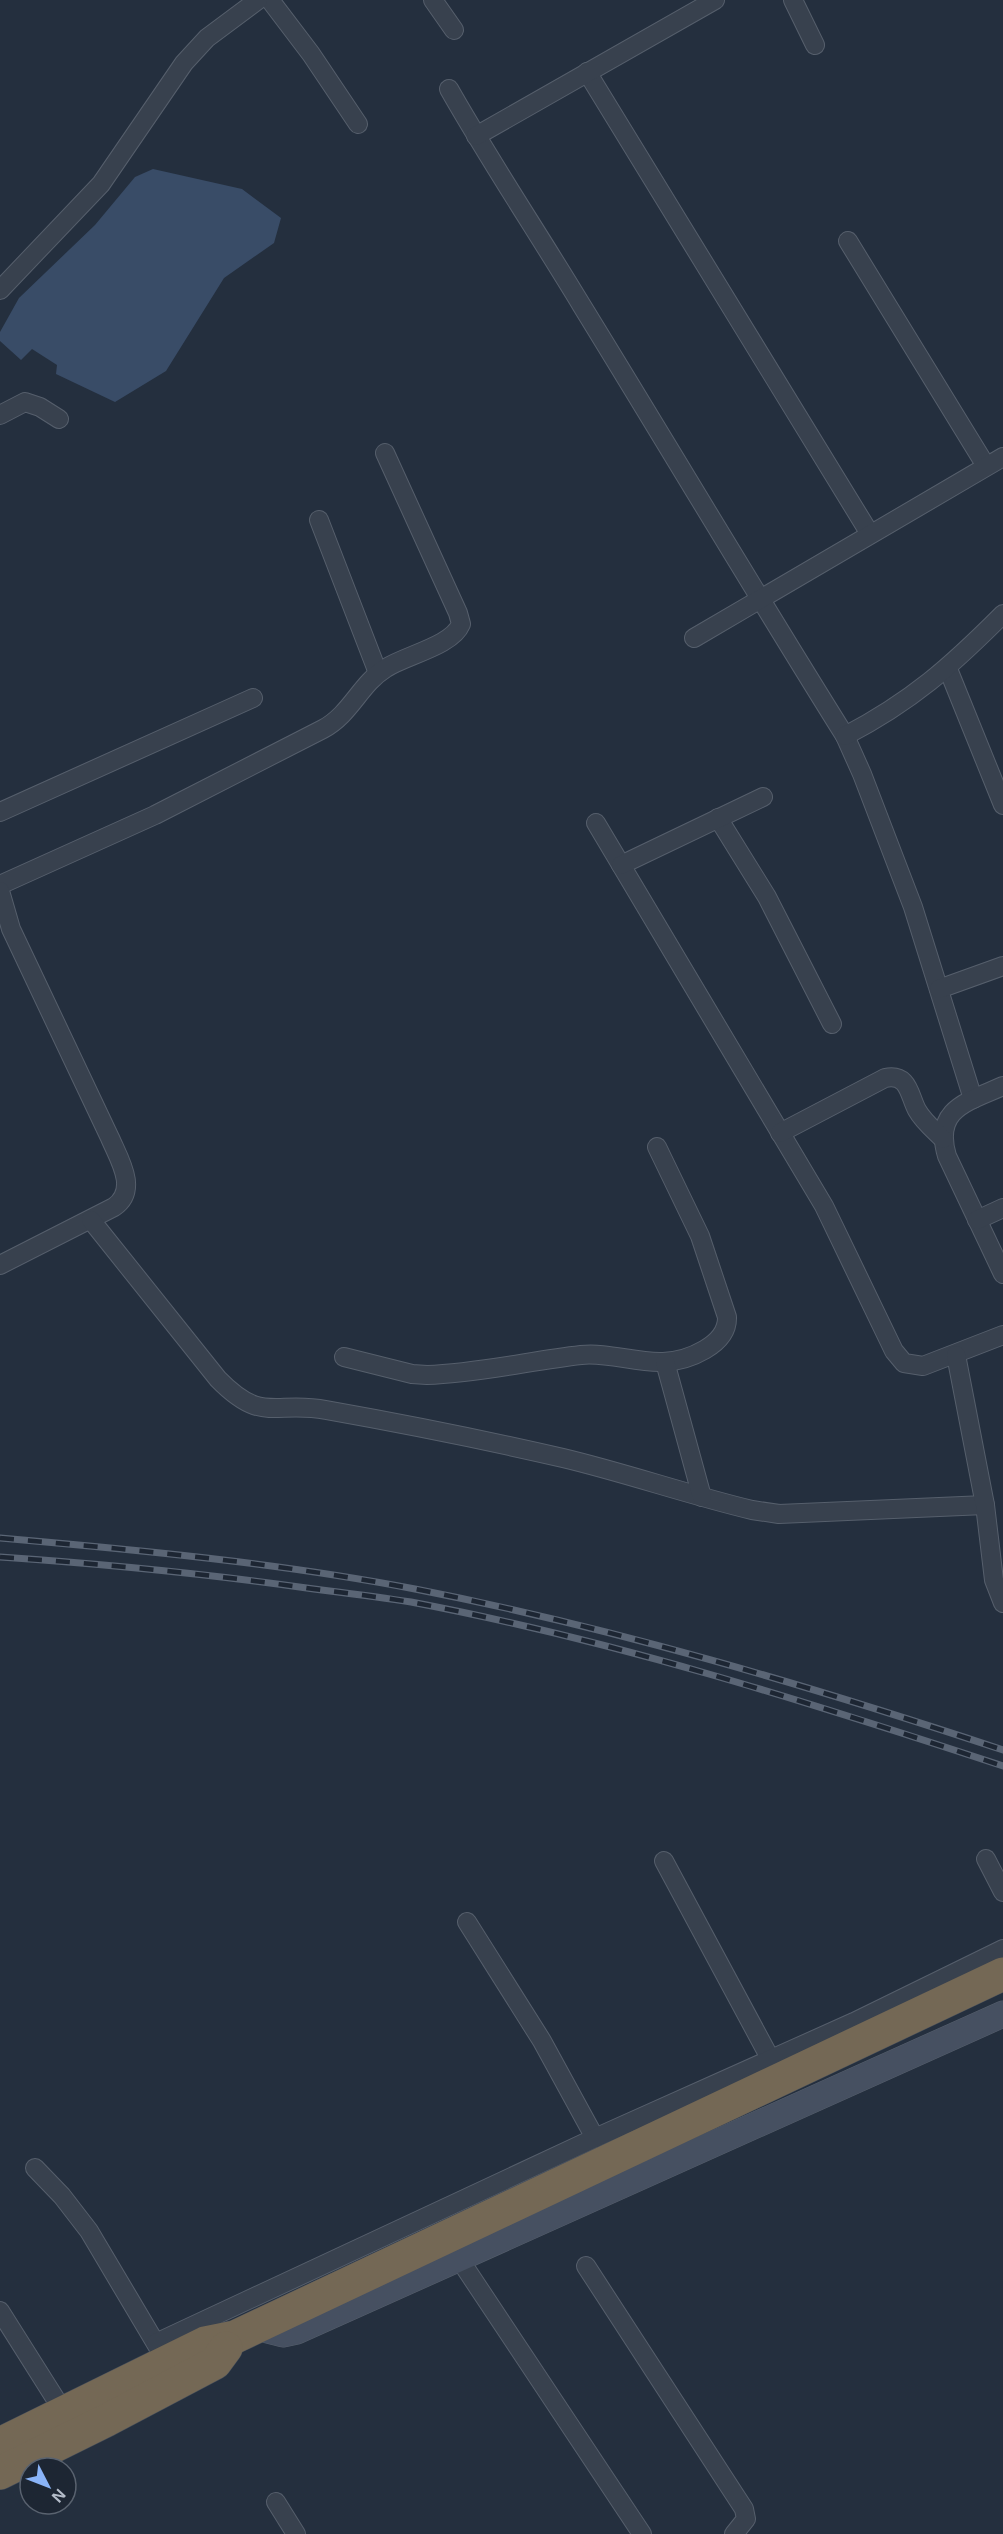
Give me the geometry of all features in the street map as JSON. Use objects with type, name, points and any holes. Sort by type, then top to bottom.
[{"type":"highway","points":[[0,2444],[64,2414],[161,2353],[245,2332],[1003,1974]]},
{"type":"highway","points":[[0,2473],[215,2363],[245,2332]]},
{"type":"street","points":[[0,290],[101,184],[184,63],[207,38],[258,0]]},
{"type":"street","points":[[270,0],[358,124]]},
{"type":"street","points":[[433,0],[454,30]]},
{"type":"street","points":[[476,136],[715,0]]},
{"type":"street","points":[[793,0],[815,45]]},
{"type":"street","points":[[587,72],[870,534]]},
{"type":"street","points":[[449,89],[845,736],[909,896],[973,1099]]},
{"type":"street","points":[[848,242],[987,466]]},
{"type":"street","points":[[0,415],[25,402],[40,407],[59,419]]},
{"type":"street","points":[[0,885],[155,815],[332,724],[345,714],[378,673],[455,634],[461,624],[385,453]]},
{"type":"street","points":[[694,638],[1003,457]]},
{"type":"street","points":[[319,520],[378,673]]},
{"type":"street","points":[[845,736],[881,717],[948,669],[1003,614]]},
{"type":"street","points":[[948,669],[1003,806]]},
{"type":"street","points":[[0,812],[253,698]]},
{"type":"street","points":[[621,865],[763,796]]},
{"type":"street","points":[[717,818],[767,897],[832,1024]]},
{"type":"street","points":[[596,823],[824,1206],[898,1358],[910,1365],[923,1366],[1003,1335]]},
{"type":"street","points":[[0,891],[11,929],[71,1052],[126,1181],[127,1190],[121,1202],[91,1220],[0,1265]]},
{"type":"street","points":[[939,989],[1003,966]]},
{"type":"street","points":[[780,1134],[885,1078],[896,1077],[905,1082],[917,1110],[943,1139]]},
{"type":"street","points":[[1003,1086],[973,1099],[950,1115],[944,1126],[943,1139],[947,1156],[1003,1274]]},
{"type":"street","points":[[344,1357],[412,1374],[427,1375],[584,1354],[665,1362],[708,1348],[723,1336],[727,1327],[722,1300],[700,1236],[657,1147]]},
{"type":"street","points":[[977,1220],[1003,1208]]},
{"type":"street","points":[[91,1220],[218,1379],[234,1396],[251,1406],[322,1409],[431,1430],[564,1459],[752,1510],[779,1514],[992,1512]]},
{"type":"street","points":[[956,1355],[992,1512],[994,1580],[1003,1603]]},
{"type":"street","points":[[665,1362],[702,1497]]},
{"type":"street","points":[[986,1859],[1003,1892]]},
{"type":"street","points":[[664,1861],[771,2060]]},
{"type":"street","points":[[467,1922],[542,2041],[595,2138]]},
{"type":"street","points":[[35,2168],[84,2225],[161,2353],[595,2138],[854,2022],[1003,1949]]},
{"type":"street","points":[[245,2332],[283,2334],[297,2331],[1003,2014]]},
{"type":"street","points":[[458,2257],[642,2534]]},
{"type":"street","points":[[586,2266],[744,2509],[746,2519],[734,2534]]},
{"type":"street","points":[[0,2311],[64,2414]]},
{"type":"street","points":[[276,2502],[296,2534]]},
{"type":"water","points":[[153,169],[242,189],[281,218],[274,243],[224,278],[166,371],[115,402],[56,374],[57,365],[32,349],[21,360],[0,341],[0,332],[19,298],[95,225],[135,177]]},
{"type":"railway","points":[[0,1538],[261,1565],[364,1580],[490,1604],[712,1660],[858,1703],[1003,1750]]},
{"type":"railway","points":[[0,1557],[118,1566],[235,1579],[411,1602],[486,1617],[710,1674],[1003,1766]]}]
